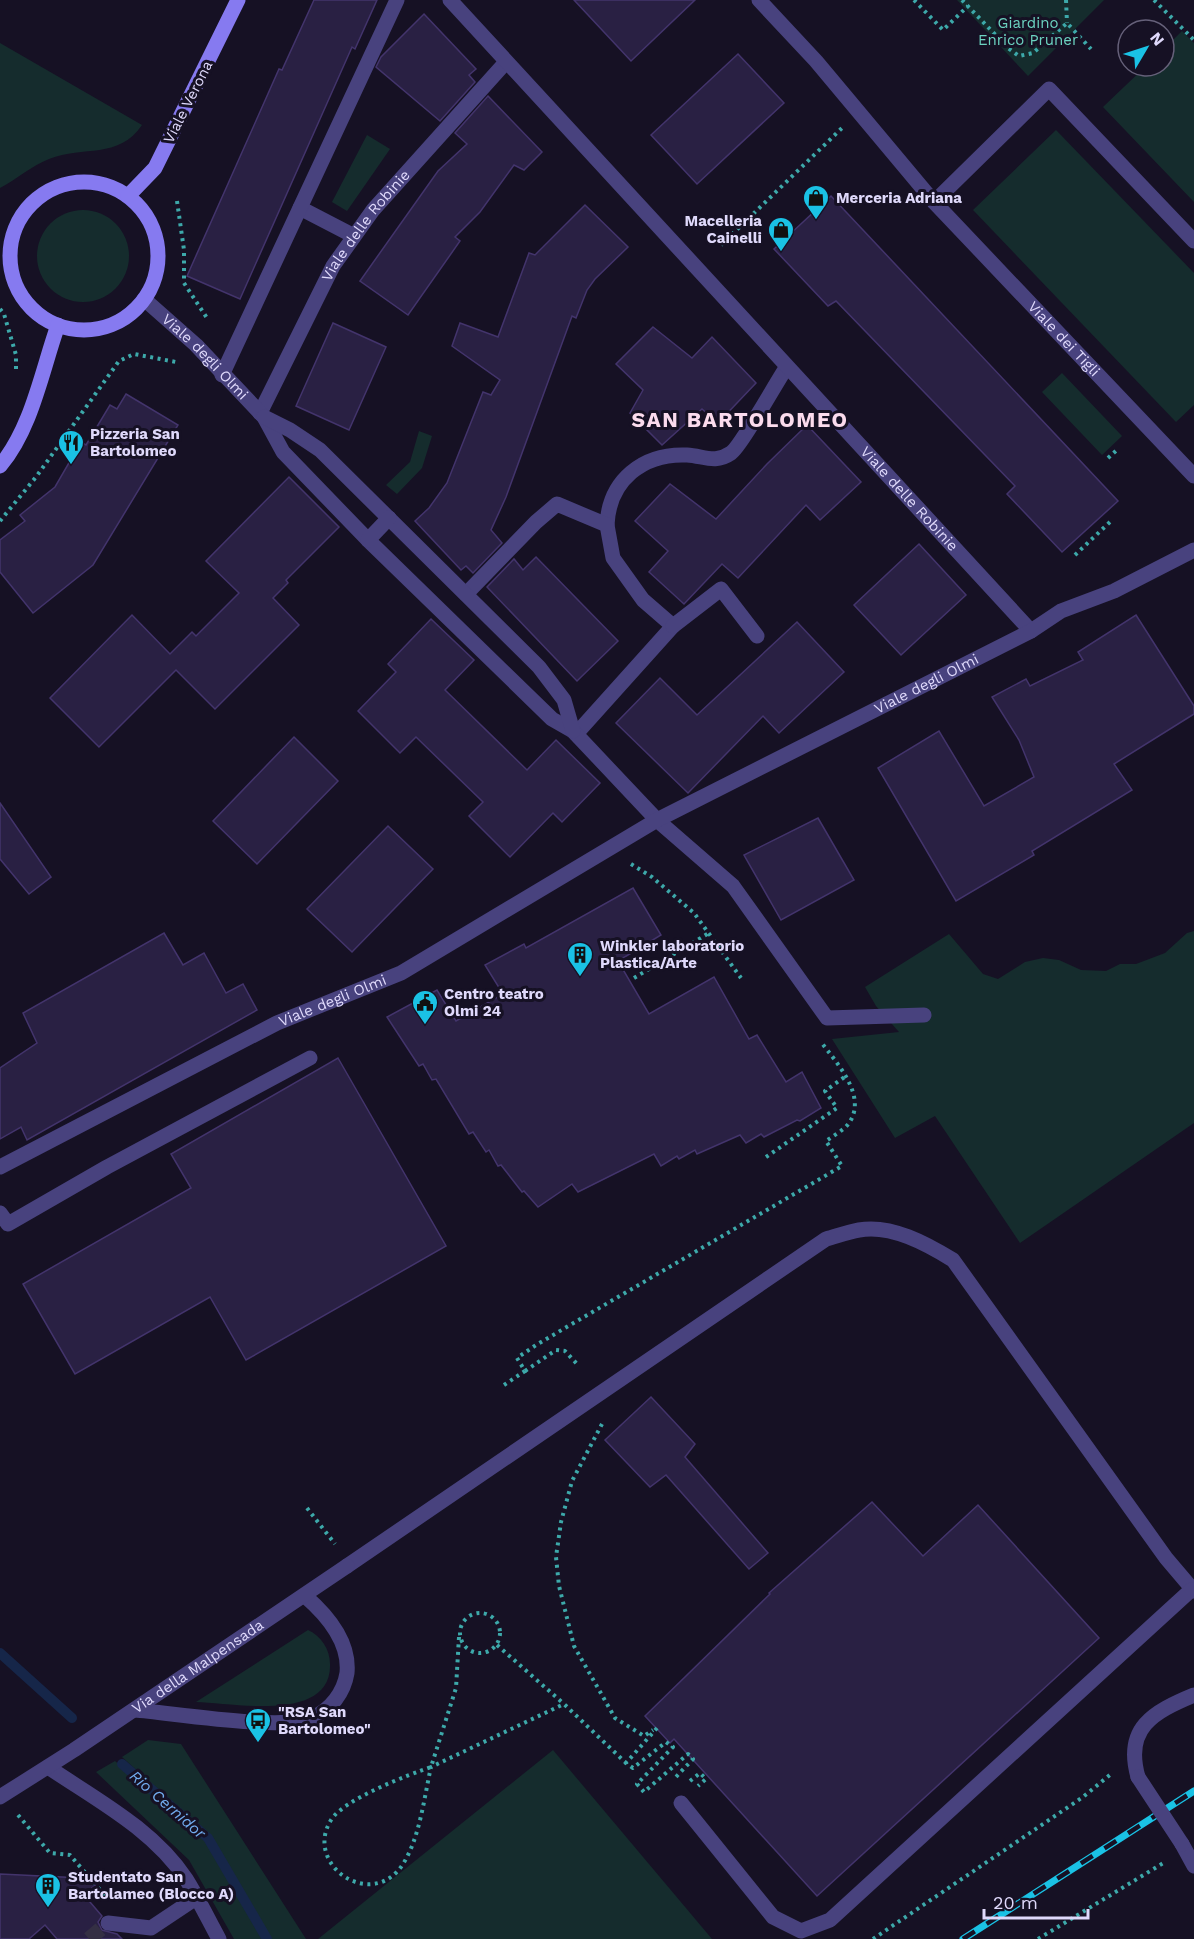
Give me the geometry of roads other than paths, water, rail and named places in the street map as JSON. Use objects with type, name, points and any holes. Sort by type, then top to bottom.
[{"type":"main road","name":"Viale Verona","points":[[128,196],[155,168],[238,0]]},
{"type":"main road","points":[[90,182],[110,186],[128,196],[144,213],[155,234],[158,256],[154,279],[144,299],[130,314],[96,329],[76,329],[58,325],[41,316],[19,291],[6,247],[20,218],[33,202],[50,190],[69,183],[90,182]]},
{"type":"main road","points":[[0,466],[8,456],[32,404],[58,325]]},
{"type":"street","points":[[222,375],[397,0]]},
{"type":"street","name":"Viale delle Robinie","points":[[450,0],[786,368],[1031,630]]},
{"type":"street","name":"Viale dei Tigli","points":[[759,0],[816,61],[934,202],[1194,476]]},
{"type":"street","name":"Viale delle Robinie","points":[[262,415],[333,266],[373,210],[506,63]]},
{"type":"street","points":[[934,202],[1049,89],[1194,241]]},
{"type":"street","points":[[300,208],[354,236]]},
{"type":"street","name":"Viale degli Olmi","points":[[144,299],[196,345],[262,415],[283,452],[368,540],[552,719],[575,732],[657,820]]},
{"type":"street","points":[[673,627],[643,600],[614,558],[607,525],[608,509],[619,486],[634,467],[655,458],[687,455],[714,461],[732,452],[786,368]]},
{"type":"street","name":"Viale degli Olmi","points":[[262,415],[320,450],[539,667],[564,700],[575,732]]},
{"type":"street","points":[[466,594],[536,522],[557,504],[607,525]]},
{"type":"street","points":[[368,540],[389,518]]},
{"type":"street","name":"Viale degli Olmi","points":[[0,1167],[277,1023],[401,973],[657,820],[1031,630],[1061,611],[1114,591],[1194,550]]},
{"type":"street","points":[[575,732],[673,627],[721,589],[757,636]]},
{"type":"street","points":[[657,820],[733,886],[827,1018],[924,1015]]},
{"type":"street","points":[[0,1214],[8,1224],[107,1167],[310,1058]]},
{"type":"street","name":"Via della Malpensada","points":[[1,1796],[135,1710],[305,1596],[826,1239],[861,1229],[889,1231],[928,1245],[953,1260],[1193,1591]]},
{"type":"street","points":[[681,1803],[772,1917],[801,1931],[830,1920],[1193,1591]]},
{"type":"street","points":[[135,1710],[285,1722],[312,1718],[328,1708],[338,1696],[346,1680],[348,1664],[344,1645],[333,1627],[322,1611],[305,1596]]},
{"type":"street","points":[[1194,1695],[1164,1708],[1149,1718],[1138,1735],[1132,1756],[1138,1777],[1184,1846],[1194,1866]]},
{"type":"street","points":[[48,1767],[122,1816],[170,1859],[185,1879],[219,1939]]},
{"type":"street","points":[[108,1923],[151,1928],[196,1898]]},
{"type":"waterway","name":"Rio Cernidor","points":[[0,1653],[72,1718]]},
{"type":"waterway","name":"Rio Cernidor","points":[[122,1764],[208,1838],[267,1939]]},
{"type":"tunnel","points":[[89,1939],[108,1923]]},
{"type":"railway","points":[[963,1939],[1194,1791]]},
{"type":"place","name":"Merceria Adriana","points":[[816,221]]},
{"type":"place","name":"Macelleria Cainelli","points":[[781,253]]},
{"type":"place","name":"Pizzeria San Bartolomeo","points":[[71,466]]},
{"type":"place","name":"Winkler laboratorio Plastica/Arte","points":[[580,978]]},
{"type":"place","name":"Centro teatro Olmi 24","points":[[425,1026]]},
{"type":"place","name":"\"RSA San Bartolomeo\"","points":[[258,1744]]},
{"type":"place","name":"Studentato San Bartolameo (Blocco A)","points":[[48,1909]]},
{"type":"district","name":"SAN BARTOLOMEO","points":[[740,420]]},
{"type":"park label","name":"Giardino Enrico Pruner","points":[[1028,32]]}]
